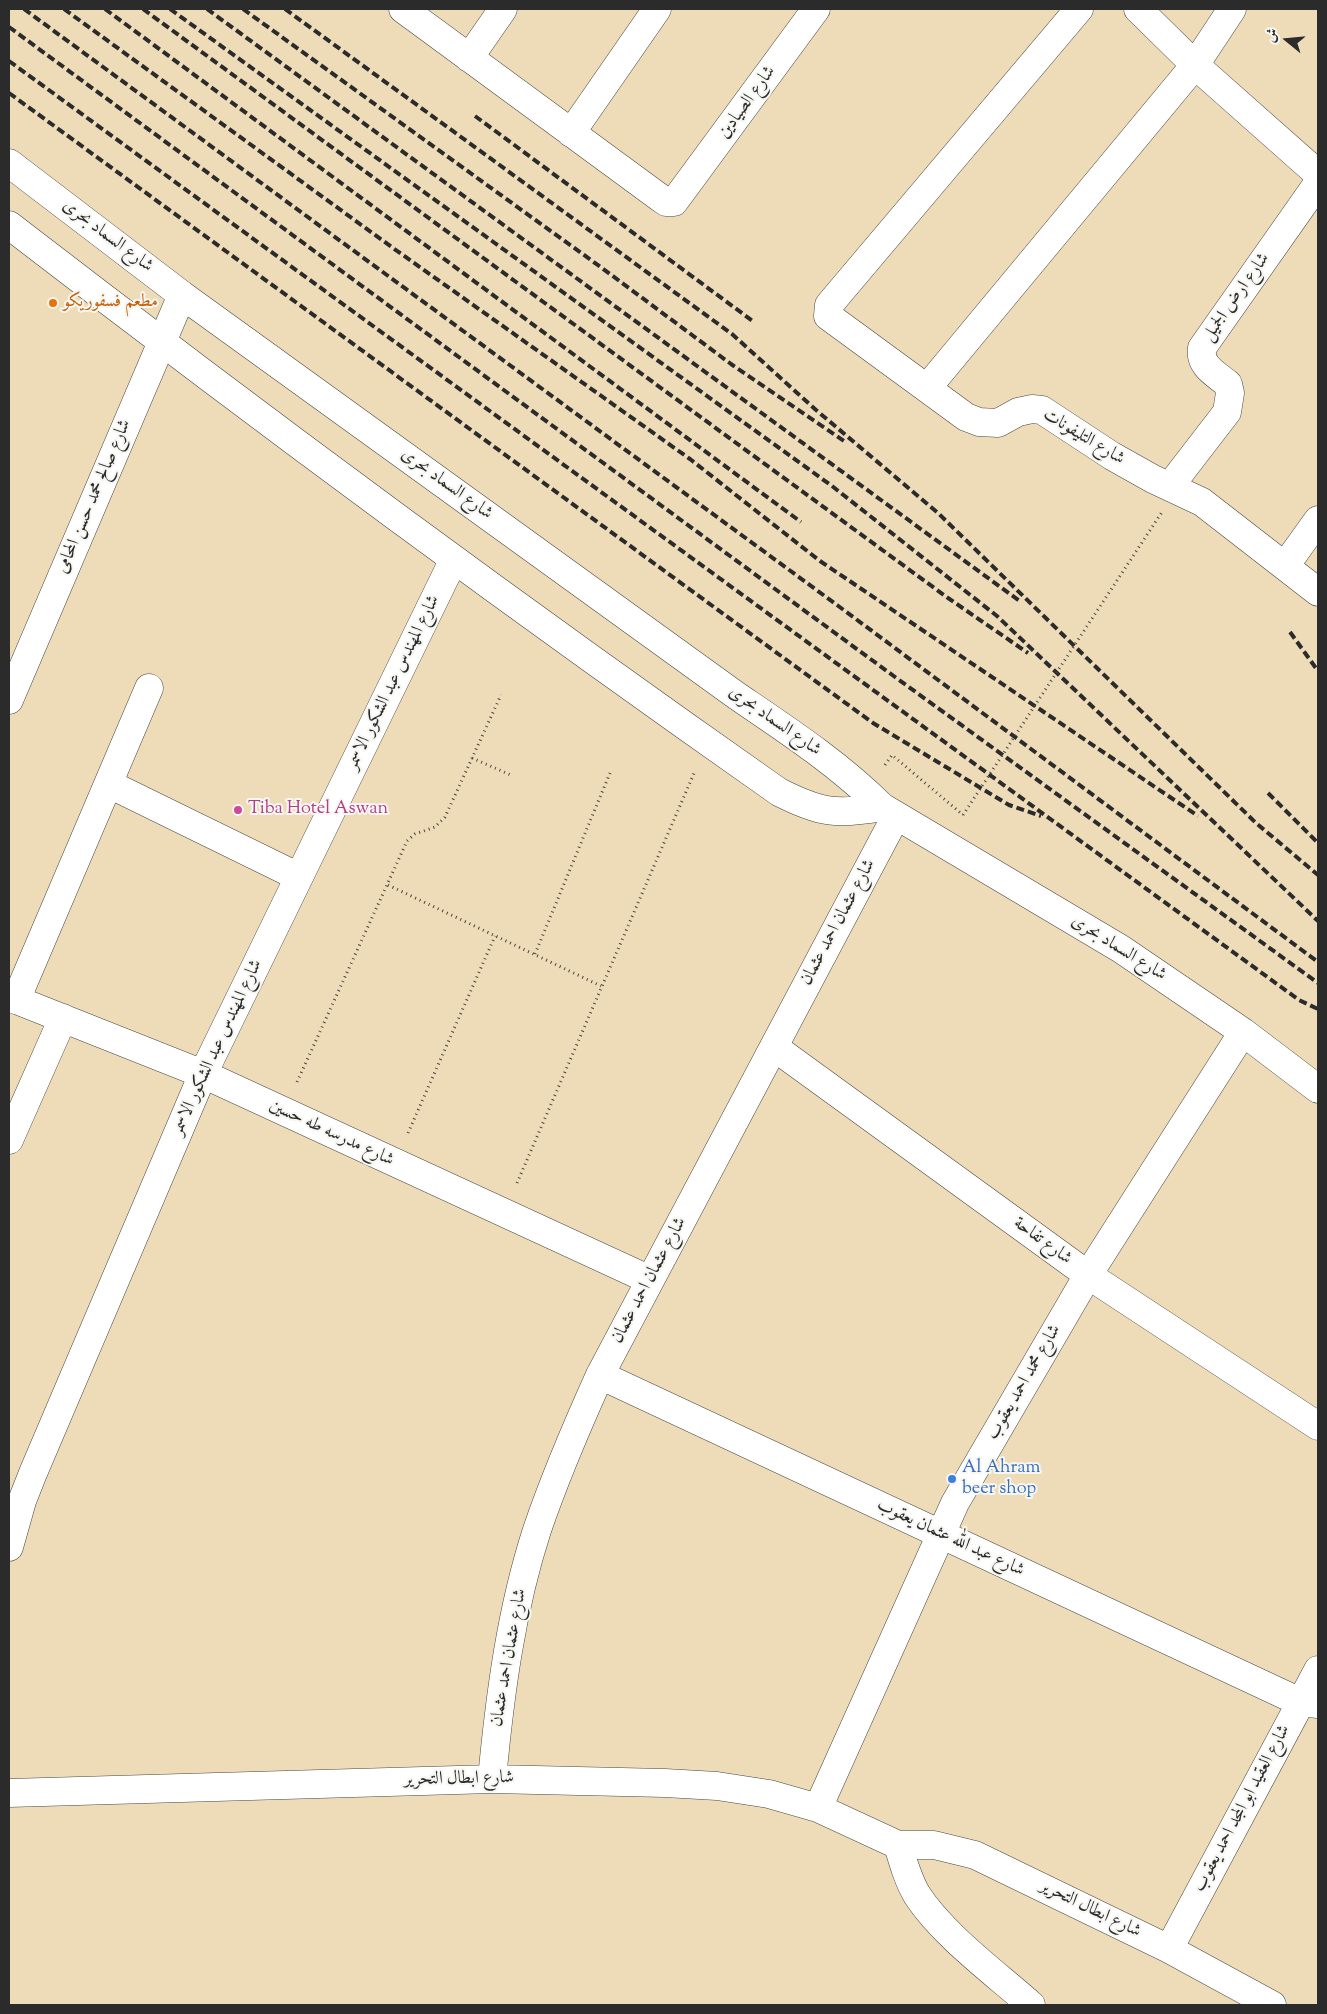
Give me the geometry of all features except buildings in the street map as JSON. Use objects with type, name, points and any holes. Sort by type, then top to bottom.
[{"type":"street","points":[[403,9],[571,134],[657,9]]},
{"type":"street","points":[[469,58],[503,9]]},
{"type":"street","name":"شارع الصيادين","points":[[571,134],[666,202],[674,202],[680,197],[816,9]]},
{"type":"street","name":"شارع التليفونات","points":[[1079,9],[829,305],[827,312],[830,319],[966,417],[979,422],[998,423],[1018,412],[1032,409],[1042,410],[1112,456],[1152,479],[1202,502],[1318,592]]},
{"type":"street","points":[[1138,9],[1195,65],[1318,174]]},
{"type":"street","points":[[927,388],[1195,65],[1232,9]]},
{"type":"street","name":"شارع السماد بحرى","points":[[9,163],[182,295],[737,696],[810,745],[889,811],[1121,949],[1243,1032],[1318,1089]]},
{"type":"street","name":"شارع ارض الجميل","points":[[1170,486],[1226,412],[1229,403],[1228,384],[1204,364],[1201,354],[1202,348],[1318,183]]},
{"type":"street","points":[[9,225],[162,343],[454,559],[779,792],[806,806],[832,812],[889,811]]},
{"type":"street","name":"شارع صالح محمد حسن المحامى","points":[[9,700],[182,295]]},
{"type":"street","points":[[1285,566],[1318,520]]},
{"type":"street","name":"شارع المهندس عبد الشكور الاسمر","points":[[9,1547],[15,1499],[203,1074],[454,559]]},
{"type":"street","points":[[12,998],[149,688]]},
{"type":"street","points":[[108,784],[299,877]]},
{"type":"street","name":"شارع عثمان احمد عثمان","points":[[492,1778],[500,1695],[515,1612],[532,1549],[565,1452],[600,1375],[774,1048],[889,811]]},
{"type":"street","name":"شارع مدرسه طه حسين","points":[[12,998],[203,1074],[650,1280]]},
{"type":"street","points":[[9,1140],[63,1018]]},
{"type":"street","name":"شارع محمد احمد يعقوب","points":[[818,1808],[940,1535],[967,1483],[1088,1275],[1243,1032]]},
{"type":"street","name":"شارع تفاحة","points":[[774,1048],[1088,1275],[1318,1426]]},
{"type":"street","name":"شارع عبد الله عثمان يعقوب","points":[[600,1375],[940,1535],[1309,1703]]},
{"type":"street","name":"شارع العقيد ابو المجد احمد يعقوب","points":[[1169,1949],[1309,1703],[1318,1670]]},
{"type":"street","name":"شارع ابطال التحرير","points":[[9,1793],[492,1778],[718,1786],[769,1794],[818,1808],[898,1845],[934,1845],[975,1854],[1169,1949],[1270,2005]]},
{"type":"street","points":[[898,1845],[905,1870],[916,1894],[932,1915],[1032,2005]]},
{"type":"path","points":[[892,755],[963,814],[1162,512]]},
{"type":"path","points":[[284,1112],[407,841],[415,834],[435,827],[445,816],[501,695]]},
{"type":"path","points":[[504,1213],[707,742]]},
{"type":"path","points":[[472,758],[513,776]]},
{"type":"path","points":[[535,954],[610,773]]},
{"type":"path","points":[[388,885],[602,986]]},
{"type":"path","points":[[394,1163],[495,936]]},
{"type":"railway","points":[[24,9],[837,605],[1318,962]]},
{"type":"railway","points":[[64,9],[393,248],[690,459],[820,561],[1198,816]]},
{"type":"railway","points":[[105,9],[801,522]]},
{"type":"railway","points":[[143,9],[948,598],[1028,653]]},
{"type":"railway","points":[[170,9],[832,486],[997,616],[1318,921]]},
{"type":"railway","points":[[207,9],[1021,602]]},
{"type":"railway","points":[[243,9],[602,268],[731,364],[844,441]]},
{"type":"railway","points":[[285,9],[732,334],[816,410],[938,513],[1256,823],[1318,875]]},
{"type":"railway","points":[[9,27],[895,677],[1318,983]]},
{"type":"railway","points":[[9,61],[1299,1000],[1318,1009]]},
{"type":"railway","points":[[9,93],[873,723],[1009,805],[1041,816]]},
{"type":"railway","points":[[475,116],[754,322]]},
{"type":"railway","points":[[1290,632],[1318,671]]},
{"type":"railway","points":[[1268,793],[1318,843]]},
{"type":"place","name":"مطعم فسفوريكو","points":[[53,303]]},
{"type":"place","name":"Tiba Hotel Aswan","points":[[238,810]]},
{"type":"place","name":"Al Ahram beer shop","points":[[952,1479]]}]
